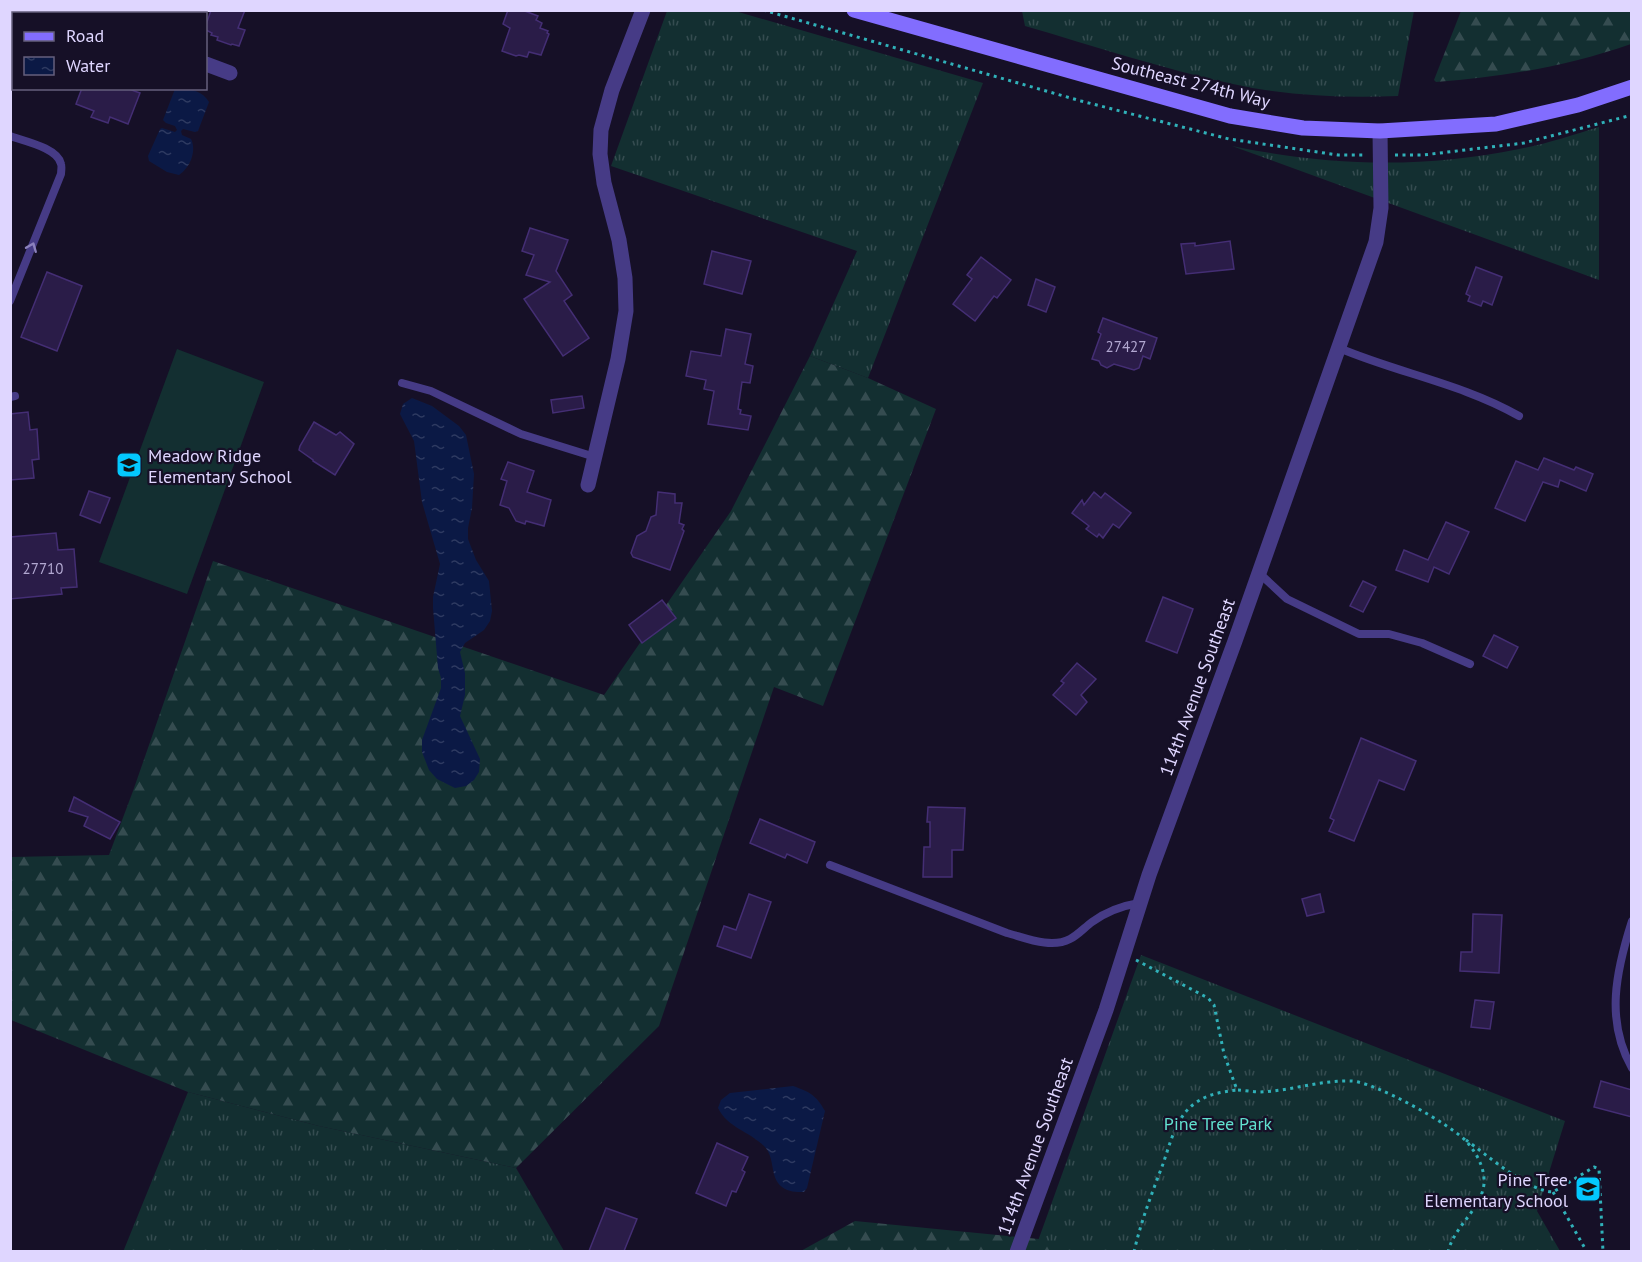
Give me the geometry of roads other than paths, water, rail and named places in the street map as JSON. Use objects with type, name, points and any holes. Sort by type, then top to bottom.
[{"type":"main road","name":"Southeast 274th Way","points":[[854,10],[1230,116],[1303,128],[1380,131],[1496,124],[1578,105],[1632,87]]},
{"type":"street","points":[[588,485],[618,359],[626,311],[625,278],[619,240],[604,183],[600,154],[602,130],[612,90],[643,10]]},
{"type":"street","points":[[207,64],[230,73]]},
{"type":"street","name":"114th Avenue Southeast","points":[[1017,1251],[1106,1010],[1139,903],[1376,242],[1382,208],[1380,131]]},
{"type":"lane","points":[[10,136],[52,151],[59,157],[62,165],[61,174],[10,301]]},
{"type":"lane","points":[[1338,348],[1362,358],[1440,381],[1497,404],[1519,416]]},
{"type":"lane","points":[[402,383],[431,391],[521,434],[595,457]]},
{"type":"lane","points":[[1259,573],[1287,599],[1359,634],[1389,634],[1422,643],[1470,664]]},
{"type":"lane","points":[[830,866],[1007,933],[1035,941],[1051,942],[1071,939],[1110,910],[1139,903]]},
{"type":"lane","points":[[1632,921],[1623,949],[1614,1002],[1617,1031],[1632,1068]]},
{"type":"water","points":[[175,90],[194,91],[203,95],[209,102],[198,131],[183,129],[181,131],[182,135],[191,139],[193,154],[189,164],[179,175],[167,172],[149,161],[148,156],[160,129],[175,132],[177,130],[175,126],[163,120]]},
{"type":"water","points":[[412,398],[432,406],[459,426],[466,435],[474,474],[468,539],[476,560],[489,581],[492,611],[490,621],[484,630],[465,643],[460,652],[465,673],[465,695],[460,716],[480,759],[479,772],[466,786],[455,788],[437,779],[429,770],[422,752],[422,740],[441,688],[433,608],[440,564],[422,502],[414,441],[400,414],[403,404]]},
{"type":"water","points":[[793,1086],[812,1095],[825,1111],[807,1188],[804,1192],[790,1191],[782,1187],[775,1178],[770,1156],[764,1146],[733,1125],[718,1108],[721,1100],[730,1093]]},
{"type":"place","name":"Meadow Ridge Elementary School","points":[[129,465]]},
{"type":"place","name":"Pine Tree Elementary School","points":[[1588,1189]]},
{"type":"park label","name":"Pine Tree Park","points":[[1218,1123]]}]
